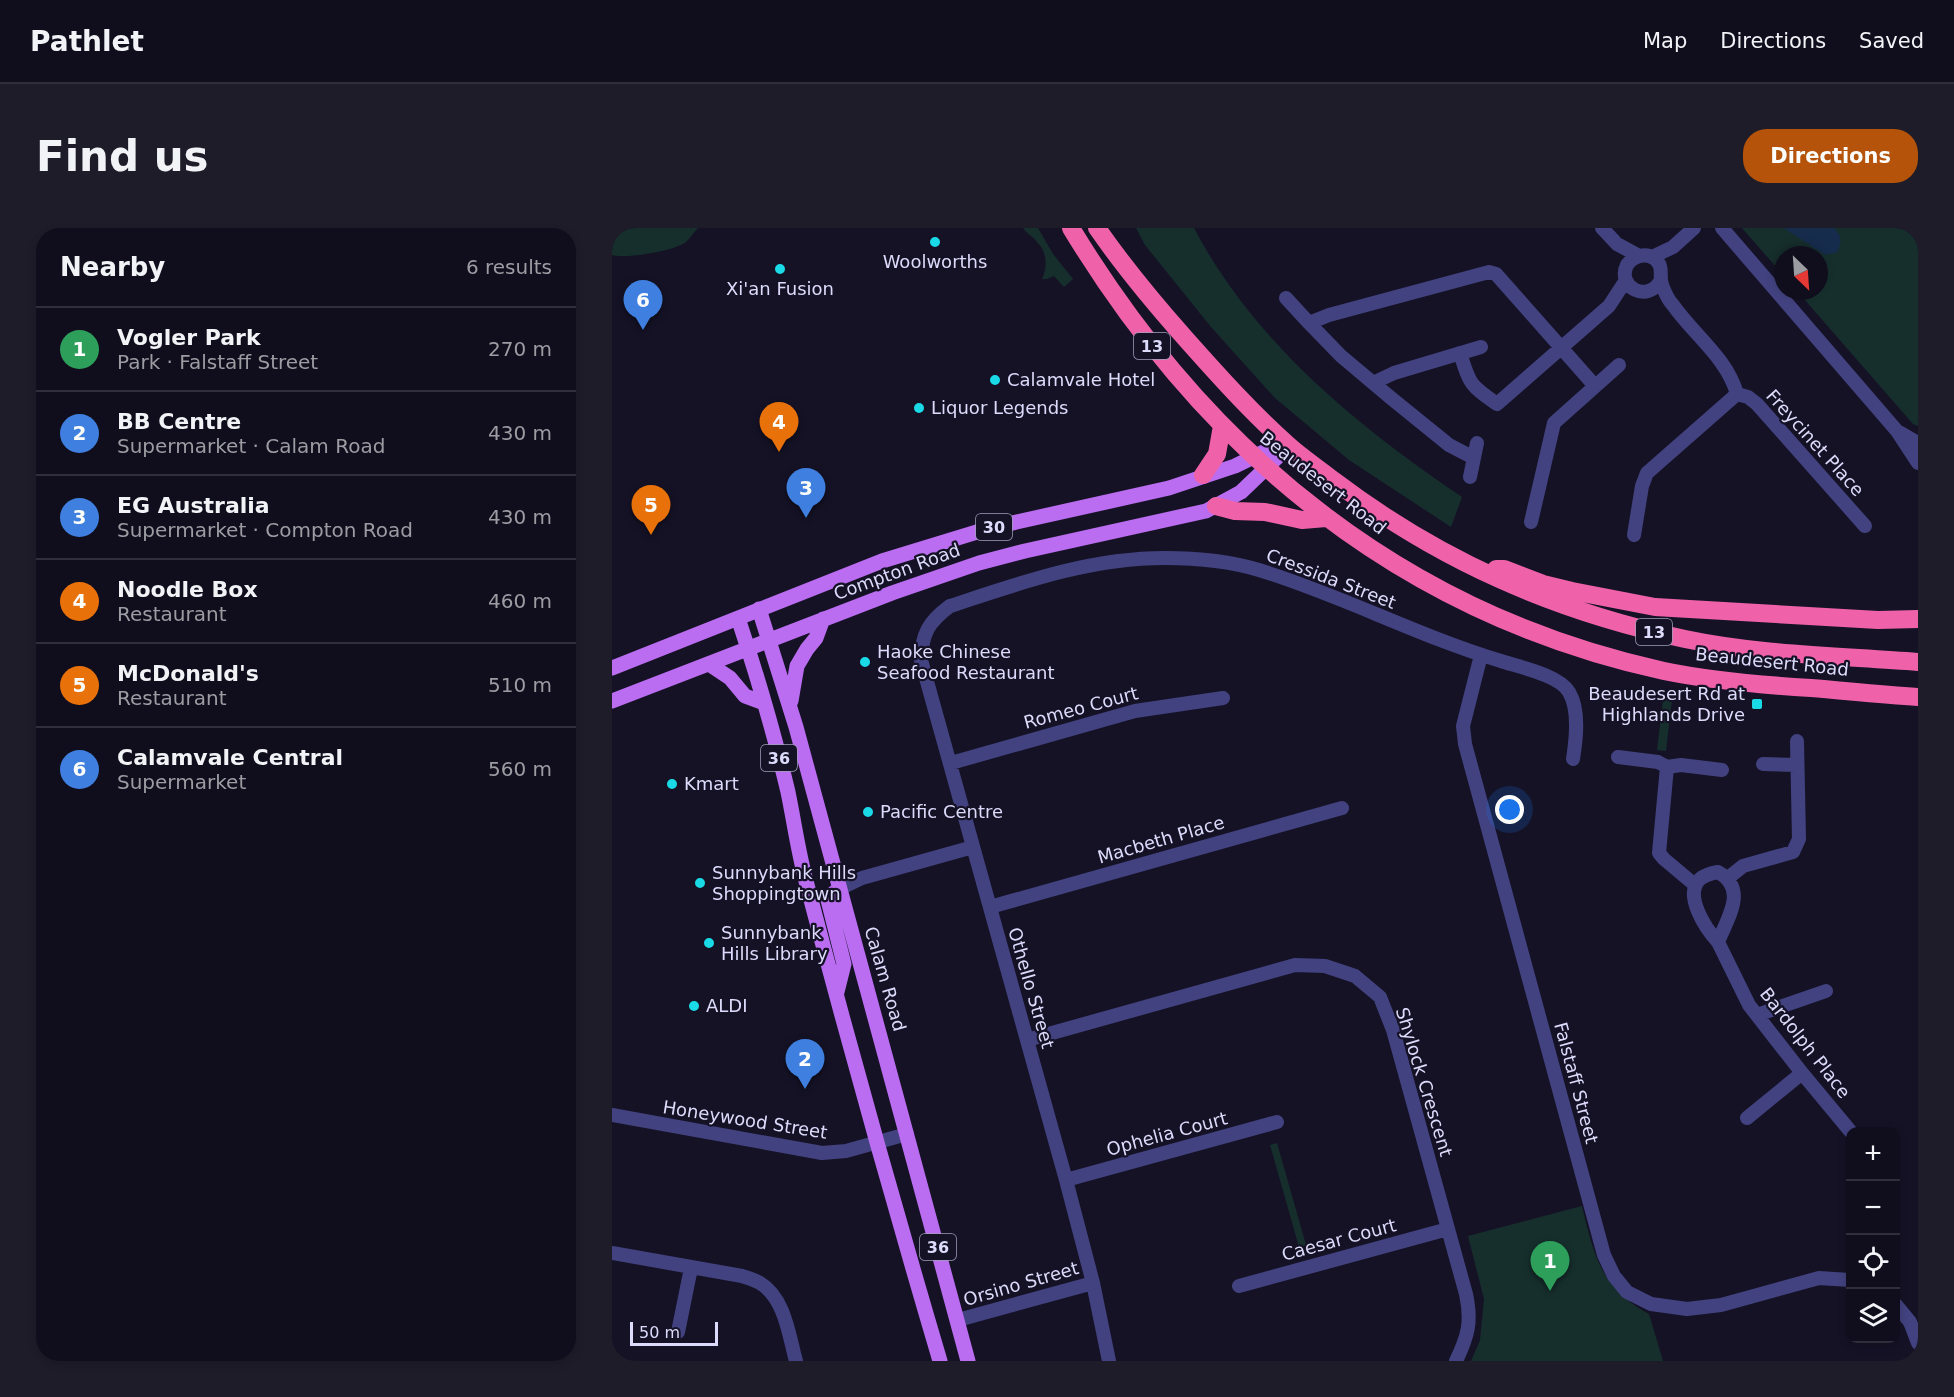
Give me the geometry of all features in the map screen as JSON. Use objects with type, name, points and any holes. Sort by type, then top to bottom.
[{"type":"highway","name":"Beaudesert Road","points":[[1071,228],[1090,260],[1154,349],[1178,379],[1222,426],[1326,518],[1379,555],[1453,597],[1497,619],[1583,650],[1665,671],[1709,679],[1918,697]]},
{"type":"highway","name":"Beaudesert Road","points":[[1097,228],[1125,267],[1173,325],[1287,444],[1380,514],[1476,569],[1520,590],[1599,618],[1686,639],[1753,649],[1918,662]]},
{"type":"highway","points":[[1203,475],[1217,454],[1222,426]]},
{"type":"highway","name":"30","points":[[1216,506],[1235,511],[1265,512],[1302,520],[1326,518]]},
{"type":"highway","points":[[1476,569],[1504,569],[1543,584],[1655,607],[1878,620],[1918,619]]},
{"type":"main road","name":"Compton Road","points":[[612,668],[872,565],[940,542],[1022,521],[1150,494],[1203,475],[1260,462],[1287,444]]},
{"type":"main road","name":"Compton Road","points":[[612,701],[918,583],[1002,557],[1195,514],[1216,506],[1241,492],[1260,462]]},
{"type":"main road","name":"Calam Road","points":[[759,609],[790,706],[968,1361]]},
{"type":"main road","name":"36","points":[[738,618],[787,790],[804,873],[940,1361]]},
{"type":"main road","points":[[790,706],[797,666],[816,638],[823,619]]},
{"type":"main road","points":[[709,664],[730,678],[745,696],[764,703]]},
{"type":"main road","points":[[837,992],[844,964],[828,900],[839,889]]},
{"type":"street","points":[[1602,228],[1617,244],[1659,264],[1661,274]]},
{"type":"street","points":[[1460,353],[1473,387],[1497,404],[1609,306],[1658,285],[1673,248],[1694,228]]},
{"type":"street","points":[[1722,228],[1897,431],[1918,462]]},
{"type":"street","points":[[1617,244],[1633,289],[1644,291]]},
{"type":"street","points":[[1609,306],[1633,259],[1673,248]]},
{"type":"street","points":[[1309,323],[1329,315],[1489,272],[1496,274],[1595,386]]},
{"type":"street","name":"Freycinet Place","points":[[1661,274],[1671,304],[1729,371],[1737,394],[1748,397],[1757,404],[1865,526]]},
{"type":"street","name":"Freycinet Place","points":[[1644,291],[1671,304]]},
{"type":"street","points":[[1286,298],[1341,356],[1449,445],[1474,458]]},
{"type":"street","points":[[1373,383],[1394,373],[1481,347]]},
{"type":"street","points":[[1531,522],[1554,423],[1619,365]]},
{"type":"street","points":[[1634,536],[1642,486],[1647,473],[1737,394]]},
{"type":"street","points":[[1897,431],[1918,443]]},
{"type":"street","points":[[1470,477],[1477,443]]},
{"type":"street","name":"Cressida Street","points":[[928,627],[937,615],[950,606],[1054,572],[1108,561],[1165,558],[1215,561],[1257,569],[1481,655],[1548,675],[1569,691],[1573,703],[1577,734],[1574,759]]},
{"type":"street","name":"Othello Street","points":[[928,627],[922,642],[921,660],[1066,1180],[1093,1282],[1109,1361]]},
{"type":"street","name":"Falstaff Street","points":[[1481,655],[1463,726],[1465,744],[1604,1255],[1614,1276],[1627,1292],[1651,1304],[1687,1309],[1721,1305],[1819,1278],[1846,1280]]},
{"type":"street","name":"Romeo Court","points":[[951,763],[1135,711],[1223,698]]},
{"type":"street","points":[[1728,878],[1743,866],[1793,852],[1799,839],[1797,741]]},
{"type":"street","points":[[1618,757],[1658,762],[1667,767],[1681,765],[1722,770]]},
{"type":"street","points":[[1763,764],[1797,765]]},
{"type":"street","points":[[1667,767],[1659,853],[1695,885],[1707,875],[1718,872],[1728,878],[1733,886],[1734,895],[1731,910],[1718,942]]},
{"type":"street","name":"Macbeth Place","points":[[990,907],[1342,808]]},
{"type":"street","points":[[839,889],[862,878],[973,848]]},
{"type":"street","name":"Bardolph Place","points":[[1695,885],[1695,902],[1707,931],[1718,942],[1749,1005],[1848,1127]]},
{"type":"street","name":"Shylock Crescent","points":[[1028,1040],[1295,965],[1325,966],[1355,976],[1380,997],[1393,1030],[1470,1312],[1469,1332],[1456,1361]]},
{"type":"street","points":[[1757,1015],[1826,991]]},
{"type":"street","points":[[1747,1118],[1802,1073]]},
{"type":"street","name":"Honeywood Street","points":[[612,1115],[822,1154],[846,1151],[907,1134]]},
{"type":"street","name":"Ophelia Court","points":[[1066,1180],[1277,1122]]},
{"type":"street","name":"Caesar Court","points":[[1239,1286],[1448,1229]]},
{"type":"street","points":[[612,1253],[742,1276],[762,1284],[776,1299],[796,1361]]},
{"type":"street","points":[[678,1332],[691,1268]]},
{"type":"street","name":"Orsino Street","points":[[958,1320],[1093,1282]]},
{"type":"street","points":[[1900,1310],[1910,1323],[1918,1343]]},
{"type":"green space","points":[[612,228],[698,228],[686,242],[672,248],[639,255],[619,256],[612,255]]},
{"type":"green space","points":[[1023,228],[1038,228],[1053,254],[1073,279],[1064,287],[1054,276],[1042,279],[1046,264],[1045,255],[1034,238]]},
{"type":"green space","points":[[1136,228],[1194,228],[1218,269],[1246,308],[1311,379],[1384,441],[1462,497],[1451,527],[1349,460],[1275,398],[1211,327],[1145,245]]},
{"type":"green space","points":[[1742,228],[1918,228],[1918,426],[1913,424],[1805,300],[1828,300],[1828,246],[1774,246],[1774,265]]},
{"type":"green space","points":[[1663,699],[1672,700],[1666,751],[1657,750]]},
{"type":"green space","points":[[1277,1143],[1308,1252],[1301,1254],[1270,1145]]},
{"type":"green space","points":[[1582,1206],[1602,1269],[1620,1293],[1649,1314],[1663,1361],[1471,1361],[1480,1340],[1484,1299],[1468,1236]]},
{"type":"water","points":[[1784,228],[1834,228],[1840,236],[1837,252],[1828,254],[1828,246],[1811,246]]},
{"type":"place","name":"Woolworths","points":[[935,242]]},
{"type":"place","name":"Xi'an Fusion","points":[[780,269]]},
{"type":"place","name":"Calamvale Central","points":[[643,330]]},
{"type":"place","name":"Calamvale Hotel","points":[[995,380]]},
{"type":"place","name":"Liquor Legends","points":[[919,408]]},
{"type":"place","name":"Noodle Box","points":[[779,452]]},
{"type":"place","name":"EG Australia","points":[[806,518]]},
{"type":"place","name":"McDonald's","points":[[651,535]]},
{"type":"place","name":"Haoke Chinese Seafood Restaurant","points":[[865,662]]},
{"type":"place","name":"Beaudesert Rd at Highlands Drive","points":[[1757,704]]},
{"type":"place","name":"Kmart","points":[[672,784]]},
{"type":"place","name":"Pacific Centre","points":[[868,812]]},
{"type":"place","name":"Sunnybank Hills Shoppingtown","points":[[700,883]]},
{"type":"place","name":"Sunnybank Hills Library","points":[[709,943]]},
{"type":"place","name":"ALDI","points":[[694,1006]]},
{"type":"place","name":"BB Centre","points":[[805,1089]]},
{"type":"place","name":"Vogler Park","points":[[1550,1291]]}]
